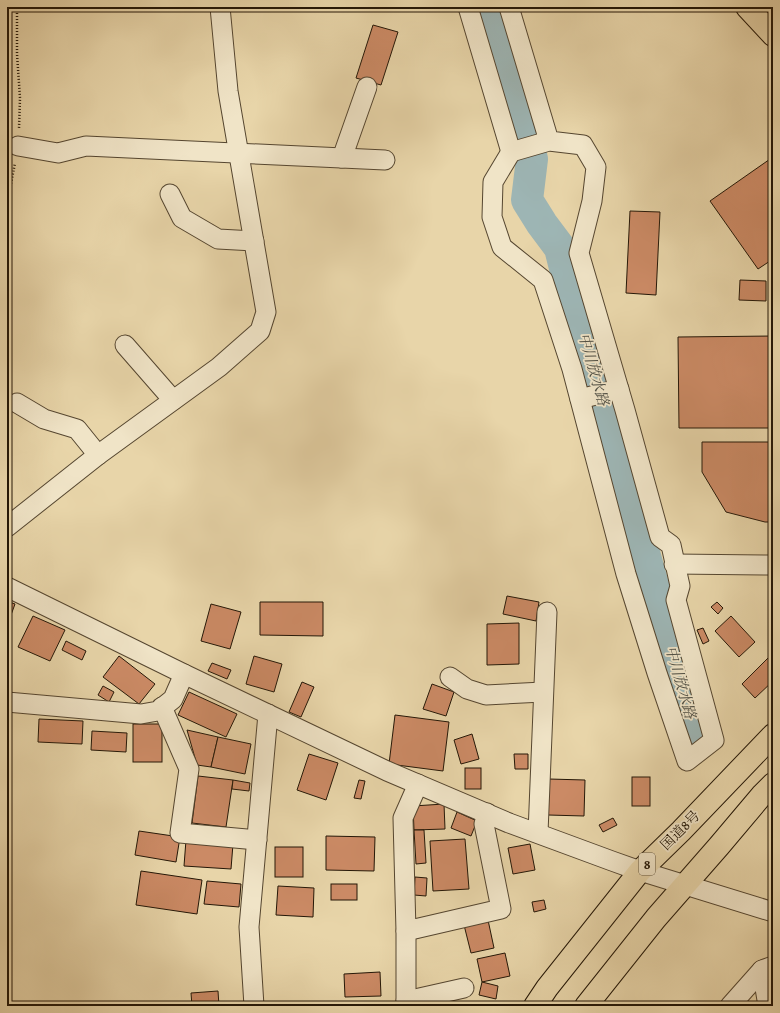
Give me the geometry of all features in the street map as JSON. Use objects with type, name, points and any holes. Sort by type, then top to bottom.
[{"type":"main road","points":[[747,7],[773,35]]},
{"type":"main road","name":"国道8号","points":[[535,1006],[552,981],[640,871],[773,736]]},
{"type":"main road","points":[[586,1006],[656,918],[686,885],[762,794],[773,784]]},
{"type":"street","points":[[7,527],[98,455],[219,366],[260,331],[266,312],[228,92],[220,7]]},
{"type":"street","points":[[509,7],[549,141]]},
{"type":"street","points":[[471,8],[511,152]]},
{"type":"street","points":[[342,158],[367,87]]},
{"type":"street","points":[[549,141],[583,145],[596,167],[592,201],[579,253],[660,537],[671,545],[680,586],[676,600],[714,740],[687,761],[657,673],[626,574],[581,399],[543,280],[502,247],[492,217],[493,182],[511,152],[549,141]]},
{"type":"street","points":[[18,146],[58,152],[86,146],[384,160]]},
{"type":"street","points":[[170,194],[182,218],[218,239],[254,241]]},
{"type":"street","points":[[125,345],[173,400]]},
{"type":"street","points":[[581,399],[618,389]]},
{"type":"street","points":[[16,403],[44,419],[78,429],[98,455]]},
{"type":"street","points":[[674,564],[773,565]]},
{"type":"street","points":[[7,587],[387,771],[487,813],[640,871],[773,912]]},
{"type":"street","points":[[538,833],[547,612]]},
{"type":"street","points":[[7,702],[141,714],[158,711],[173,699],[184,674]]},
{"type":"street","points":[[450,678],[467,689],[486,695],[544,692]]},
{"type":"street","points":[[162,707],[189,769],[180,833],[257,840]]},
{"type":"street","points":[[254,1006],[249,927],[268,714]]},
{"type":"street","points":[[418,784],[403,818],[406,1004],[464,988]]},
{"type":"street","points":[[406,931],[501,909],[484,824],[487,813]]},
{"type":"street","points":[[730,1006],[768,968]]},
{"type":"street","points":[[768,968],[768,1006]]},
{"type":"path","points":[[7,204],[18,146],[20,98],[16,54],[17,7]]},
{"type":"building","points":[[373,25],[398,32],[381,85],[356,78]]},
{"type":"building","points":[[773,157],[773,259],[758,269],[710,201]]},
{"type":"building","points":[[630,211],[660,212],[656,295],[626,293]]},
{"type":"building","points":[[740,280],[766,281],[766,301],[739,300]]},
{"type":"building","points":[[773,336],[773,428],[679,428],[678,337]]},
{"type":"building","points":[[702,442],[773,442],[773,522],[765,522],[726,512],[702,472]]},
{"type":"building","points":[[507,596],[539,602],[536,621],[503,614]]},
{"type":"building","points":[[7,601],[15,604],[7,626]]},
{"type":"building","points":[[260,602],[323,602],[323,636],[260,635]]},
{"type":"building","points":[[717,602],[723,608],[718,614],[711,607]]},
{"type":"building","points":[[211,604],[241,612],[230,649],[201,641]]},
{"type":"building","points":[[33,616],[65,630],[50,661],[18,647]]},
{"type":"building","points":[[731,616],[755,642],[739,657],[715,631]]},
{"type":"building","points":[[519,623],[519,664],[487,665],[487,624]]},
{"type":"building","points":[[703,628],[709,641],[703,644],[697,630]]},
{"type":"building","points":[[66,641],[86,651],[82,660],[62,650]]},
{"type":"building","points":[[771,655],[773,657],[773,681],[755,698],[742,684]]},
{"type":"building","points":[[119,656],[155,684],[139,704],[103,677]]},
{"type":"building","points":[[254,656],[282,664],[274,692],[246,684]]},
{"type":"building","points":[[212,663],[231,670],[227,679],[208,671]]},
{"type":"building","points":[[302,682],[314,687],[301,717],[289,712]]},
{"type":"building","points":[[432,684],[454,692],[446,716],[423,709]]},
{"type":"building","points":[[103,686],[114,692],[109,702],[98,695]]},
{"type":"building","points":[[189,692],[237,714],[226,737],[178,715]]},
{"type":"building","points":[[395,715],[449,722],[443,771],[389,764]]},
{"type":"building","points":[[39,719],[83,721],[82,744],[38,742]]},
{"type":"building","points":[[133,724],[162,724],[162,762],[133,762]]},
{"type":"building","points":[[187,730],[218,737],[211,767],[197,765]]},
{"type":"building","points":[[92,731],[127,733],[126,752],[91,750]]},
{"type":"building","points":[[472,734],[479,759],[461,764],[454,740]]},
{"type":"building","points":[[218,737],[251,744],[245,774],[211,767]]},
{"type":"building","points":[[309,754],[338,763],[326,800],[297,790]]},
{"type":"building","points":[[514,754],[528,754],[528,769],[515,769]]},
{"type":"building","points":[[465,768],[481,768],[481,789],[465,789]]},
{"type":"building","points":[[198,776],[233,780],[226,827],[192,823]]},
{"type":"building","points":[[632,777],[650,777],[650,806],[632,806]]},
{"type":"building","points":[[549,779],[585,780],[584,816],[548,815]]},
{"type":"building","points":[[233,780],[250,783],[249,791],[232,789]]},
{"type":"building","points":[[359,780],[365,781],[361,799],[354,798]]},
{"type":"building","points":[[444,804],[445,829],[414,830],[413,806]]},
{"type":"building","points":[[457,812],[477,821],[471,836],[451,828]]},
{"type":"building","points":[[613,818],[617,825],[603,832],[599,825]]},
{"type":"building","points":[[414,830],[424,830],[426,863],[416,864]]},
{"type":"building","points":[[139,831],[180,837],[176,862],[135,855]]},
{"type":"building","points":[[326,836],[375,837],[374,871],[326,870]]},
{"type":"building","points":[[465,839],[469,889],[433,891],[430,841]]},
{"type":"building","points":[[186,840],[233,844],[231,869],[184,866]]},
{"type":"building","points":[[530,844],[535,870],[513,874],[508,848]]},
{"type":"building","points":[[275,847],[303,847],[303,877],[275,877]]},
{"type":"building","points":[[141,871],[202,880],[197,914],[136,905]]},
{"type":"building","points":[[415,877],[427,878],[426,896],[414,895]]},
{"type":"building","points":[[207,881],[241,884],[239,907],[204,904]]},
{"type":"building","points":[[331,884],[357,884],[357,900],[331,900]]},
{"type":"building","points":[[278,886],[314,888],[313,917],[276,915]]},
{"type":"building","points":[[544,900],[546,909],[534,912],[532,902]]},
{"type":"building","points":[[488,920],[494,948],[471,953],[464,925]]},
{"type":"building","points":[[505,953],[510,976],[482,982],[477,959]]},
{"type":"building","points":[[380,972],[381,996],[345,997],[344,974]]},
{"type":"building","points":[[482,982],[498,986],[496,999],[479,995]]},
{"type":"building","points":[[218,991],[219,1006],[192,1006],[191,993]]},
{"type":"waterway","name":"中川放水路","points":[[490,7],[532,159],[527,200],[542,224],[560,248],[696,739]]}]
